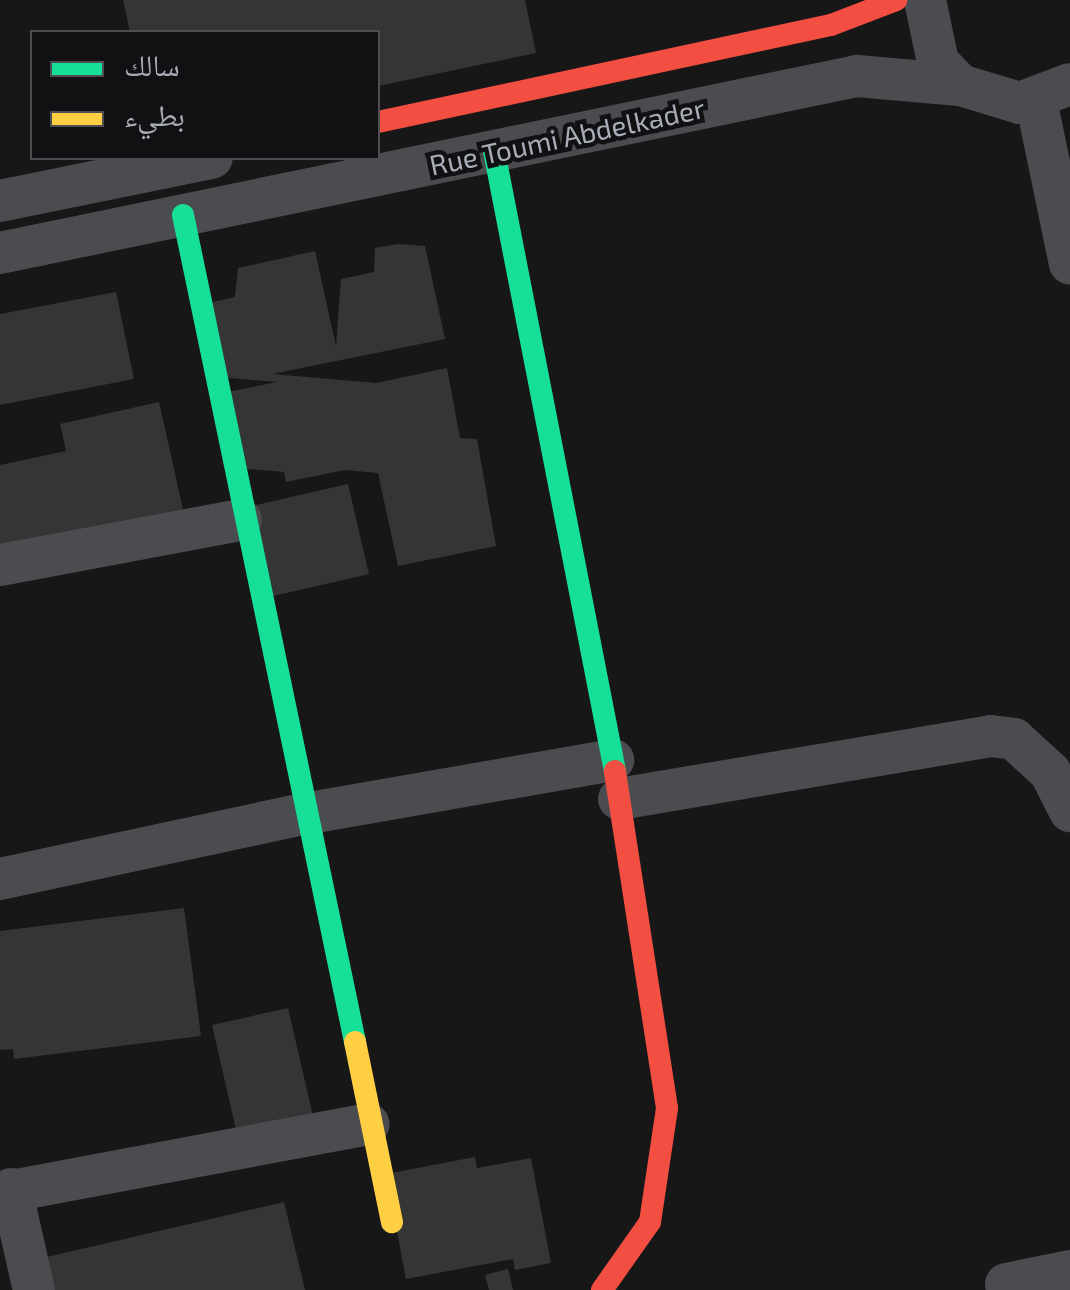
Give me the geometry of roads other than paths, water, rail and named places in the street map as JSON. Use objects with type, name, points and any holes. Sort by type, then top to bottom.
[{"type":"street","name":"Rue Toumi Abdelkader","points":[[380,122],[831,25],[896,0]]},
{"type":"street","points":[[926,0],[938,62],[960,85]]},
{"type":"street","name":"Rue Toumi Abdelkader","points":[[0,252],[857,76],[960,85],[989,99],[1053,92]]},
{"type":"street","points":[[1053,92],[1070,264]]},
{"type":"street","points":[[494,150],[616,780],[667,1108],[650,1222],[602,1290]]},
{"type":"street","points":[[0,201],[202,160]]},
{"type":"street","points":[[182,215],[240,520],[392,1222]]},
{"type":"street","points":[[0,565],[240,520]]},
{"type":"street","points":[[0,879],[304,814],[992,736],[1014,739],[1050,772],[1070,810]]},
{"type":"street","points":[[34,1290],[6,1191],[368,1124]]},
{"type":"street","points":[[1006,1284],[1070,1271]]}]
